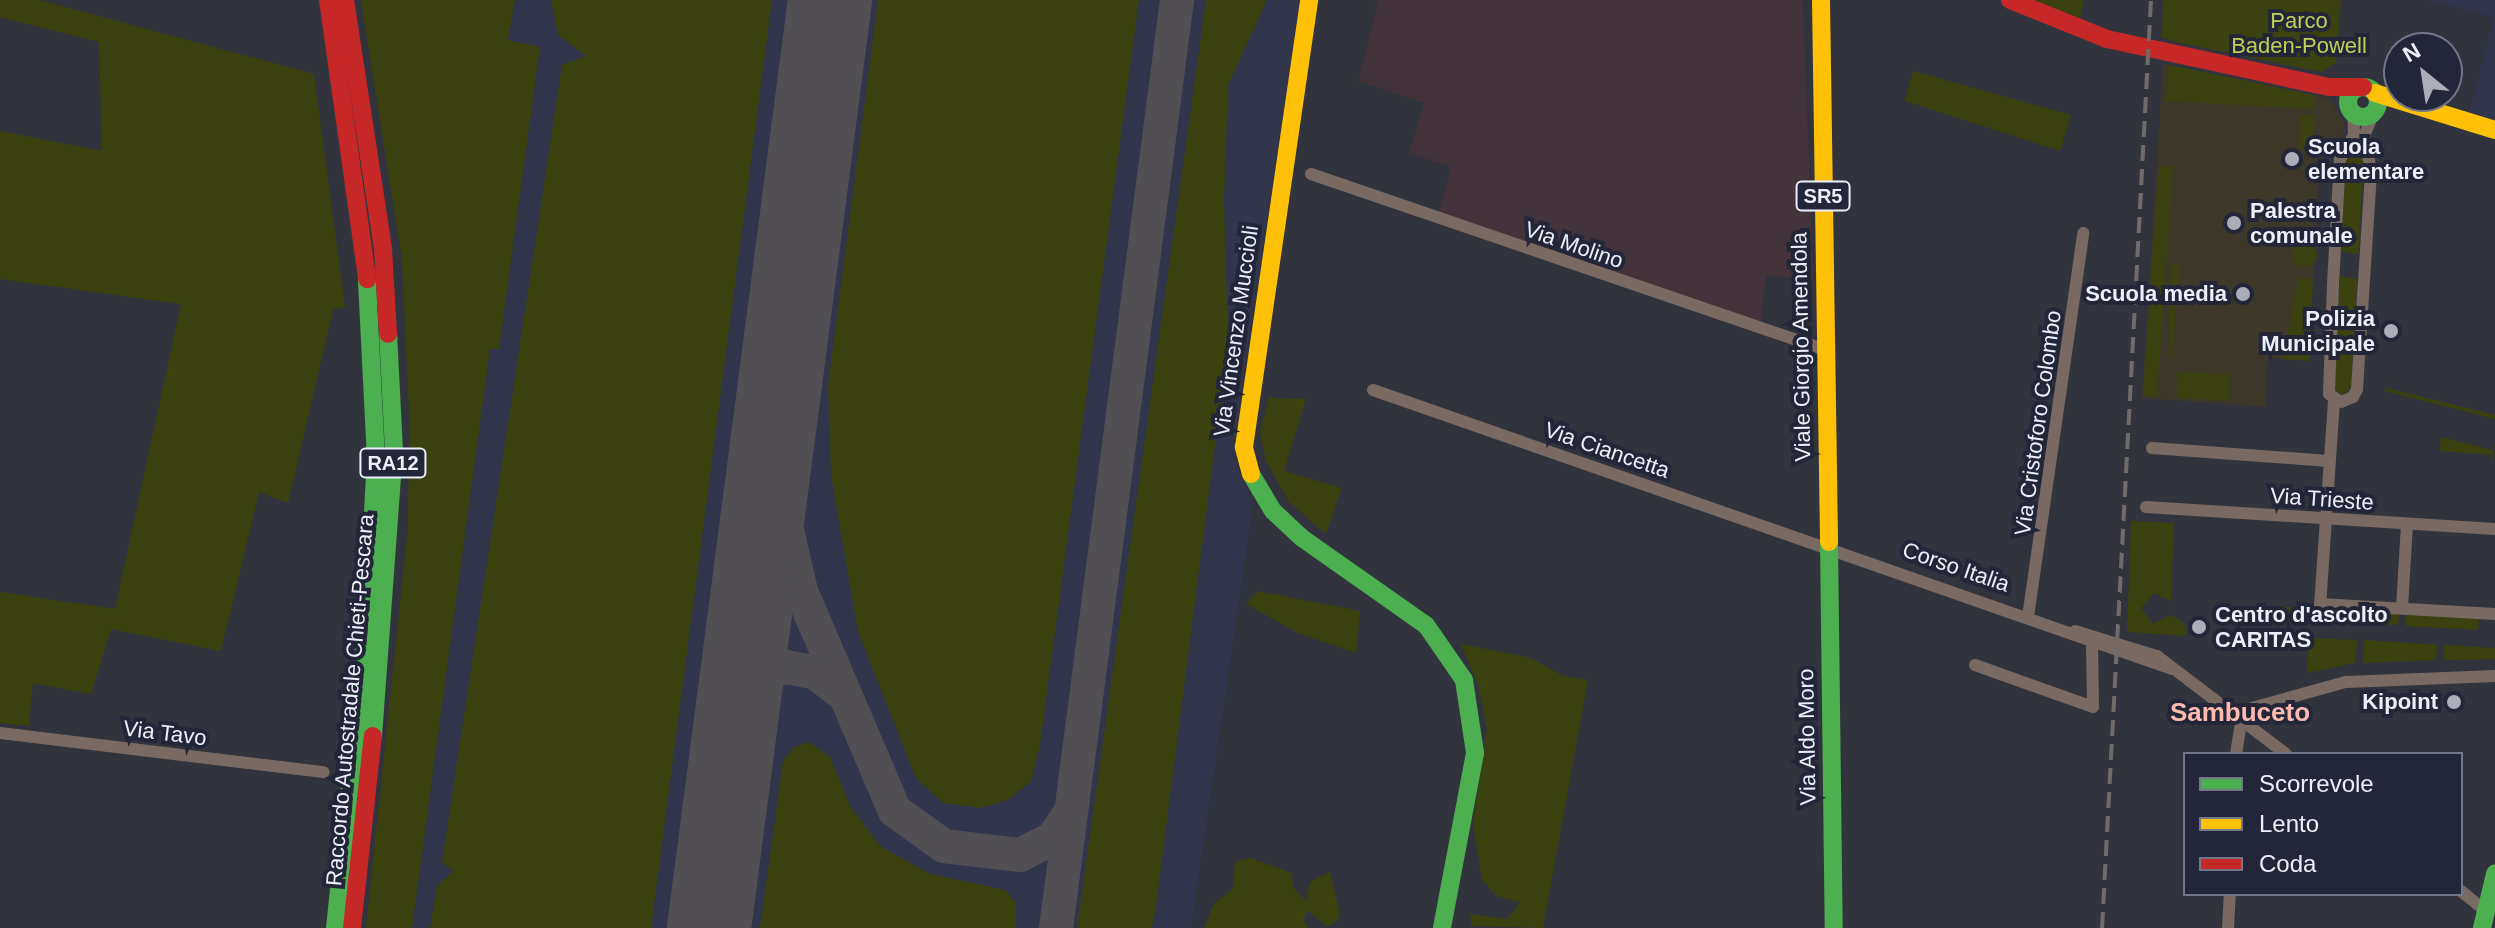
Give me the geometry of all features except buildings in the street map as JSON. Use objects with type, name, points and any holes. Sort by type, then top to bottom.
[{"type":"main road","name":"Raccordo Autostradale Chieti-Pescara","points":[[328,0],[368,275],[376,459],[369,608],[335,928]]},
{"type":"main road","name":"Raccordo Autostradale Chieti-Pescara","points":[[345,0],[383,249],[394,451],[385,619],[352,928]]},
{"type":"main road","name":"Via Vincenzo Muccioli","points":[[1309,0],[1246,403],[1245,457],[1260,493],[1285,524],[1418,618],[1446,648],[1464,680],[1476,741],[1450,901],[1442,928]]},
{"type":"main road","points":[[2010,0],[2107,39],[2329,87],[2372,101],[2405,105],[2495,130]]},
{"type":"main road","name":"Viale Giorgio Amendola","points":[[1821,1],[1828,546]]},
{"type":"main road","points":[[2329,87],[2351,108],[2366,117],[2372,101]]},
{"type":"main road","points":[[2351,108],[2352,92],[2372,101]]},
{"type":"main road","name":"Via Aldo Moro","points":[[1828,546],[1834,928]]},
{"type":"main road","points":[[2487,919],[2495,874]]},
{"type":"main road","name":"Via Vincenzo Muccioli","points":[[1450,901],[1450,928]]},
{"type":"street","points":[[2334,401],[2350,400],[2357,389],[2371,171],[2365,131],[2372,101]]},
{"type":"street","points":[[2351,108],[2354,135],[2340,164],[2329,394],[2334,401],[2320,604],[2495,614]]},
{"type":"street","points":[[2348,149],[2366,153]]},
{"type":"street","name":"Via Molino","points":[[1311,174],[1826,350]]},
{"type":"street","name":"Via Cristoforo Colombo","points":[[2028,617],[2083,233]]},
{"type":"street","name":"Via Ciancetta","points":[[1373,390],[1828,546]]},
{"type":"street","points":[[2152,448],[2329,461]]},
{"type":"street","name":"Via Trieste","points":[[2146,507],[2495,529]]},
{"type":"street","points":[[2402,608],[2407,524]]},
{"type":"street","name":"Corso Italia","points":[[1828,546],[2068,631],[2140,649],[2242,717],[2284,752]]},
{"type":"street","name":"Corso Italia","points":[[2068,631],[2092,644],[2172,669]]},
{"type":"street","points":[[1975,665],[2093,707],[2092,644]]},
{"type":"street","points":[[2236,752],[2242,717],[2252,708],[2346,682],[2495,676]]},
{"type":"street","name":"Via Tavo","points":[[0,733],[324,772]]},
{"type":"street","points":[[2463,893],[2487,919]]},
{"type":"street","points":[[2228,928],[2230,896]]},
{"type":"shaded area","points":[[515,0],[1300,0],[1233,440],[1233,459],[1253,505],[1191,928],[412,928],[490,348],[499,349],[540,47],[508,41]]},
{"type":"shaded area","points":[[1374,0],[1803,0],[1813,280],[1766,275],[1761,322],[1438,215],[1451,167],[1409,153],[1424,103],[1358,81],[1378,2]]},
{"type":"shaded area","points":[[2428,0],[2495,0],[2495,125],[2468,118],[2494,17]]},
{"type":"shaded area","points":[[2163,64],[2329,98],[2345,124],[2344,133],[2319,161],[2309,361],[2268,358],[2265,407],[2142,398]]},
{"type":"green space","points":[[0,0],[39,0],[314,74],[345,307],[333,310],[288,503],[259,492],[221,651],[111,629],[91,694],[33,683],[29,726],[0,723],[0,592],[115,609],[181,304],[0,279],[0,131],[102,151],[99,42],[0,17]]},
{"type":"green space","points":[[361,0],[515,0],[508,40],[540,47],[499,349],[490,349],[412,928],[366,928],[408,527],[409,414],[402,260]]},
{"type":"green space","points":[[551,0],[772,0],[651,928],[430,928],[437,886],[453,871],[442,862],[562,65],[586,56],[558,35]]},
{"type":"green space","points":[[878,0],[1139,0],[1040,745],[1031,781],[1008,800],[980,808],[943,803],[916,778],[858,632],[831,475],[828,385]]},
{"type":"green space","points":[[1206,0],[1267,0],[1228,85],[1224,202],[1228,344],[1156,906],[1152,928],[1077,928]]},
{"type":"green space","points":[[2032,0],[2084,0],[2080,18]]},
{"type":"green space","name":"Parco Baden-Powell","points":[[2163,0],[2341,0],[2336,63],[2321,72],[2172,41],[2162,37]]},
{"type":"green space","points":[[2169,65],[2314,95],[2314,109],[2166,101]]},
{"type":"green space","points":[[1913,71],[2071,115],[2060,151],[1905,101]]},
{"type":"green space","points":[[2300,115],[2314,115],[2314,150],[2300,150]]},
{"type":"green space","points":[[2358,152],[2364,163],[2358,255],[2341,251],[2346,158]]},
{"type":"green space","points":[[2159,166],[2173,167],[2157,396],[2143,395]]},
{"type":"green space","points":[[2305,243],[2313,247],[2317,255],[2313,263],[2305,267],[2297,263],[2293,255],[2297,247]]},
{"type":"green space","points":[[2171,264],[2180,264],[2172,357],[2169,357]]},
{"type":"green space","points":[[2340,276],[2357,279],[2351,386],[2344,395],[2333,389]]},
{"type":"green space","points":[[2298,278],[2313,279],[2309,361],[2283,359]]},
{"type":"green space","points":[[2178,372],[2230,375],[2229,401],[2177,398]]},
{"type":"green space","points":[[2387,379],[2386,388],[2495,415],[2495,419],[2385,391],[2384,396]]},
{"type":"green space","points":[[1269,398],[1306,399],[1284,471],[1341,488],[1326,534],[1289,502],[1266,461],[1260,432]]},
{"type":"green space","points":[[2441,437],[2493,450],[2495,444],[2492,462],[2491,455],[2440,451]]},
{"type":"green space","points":[[2131,521],[2174,523],[2171,601],[2154,593],[2141,608],[2153,624],[2171,615],[2184,623],[2186,636],[2127,632]]},
{"type":"green space","points":[[1257,591],[1360,611],[1356,653],[1298,633],[1246,604]]},
{"type":"green space","points":[[2253,605],[2319,608],[2318,620],[2252,617]]},
{"type":"green space","points":[[2326,609],[2399,613],[2398,625],[2325,621]]},
{"type":"green space","points":[[2406,613],[2479,617],[2478,630],[2405,626]]},
{"type":"green space","points":[[2309,638],[2357,640],[2355,663],[2307,673]]},
{"type":"green space","points":[[2364,640],[2437,645],[2436,660],[2363,663]]},
{"type":"green space","points":[[1461,644],[1531,658],[1563,676],[1588,680],[1543,928],[1471,926],[1470,914],[1507,919],[1520,902],[1496,896],[1482,880],[1473,823],[1487,729],[1479,687]]},
{"type":"green space","points":[[2444,645],[2495,648],[2495,659],[2443,660]]},
{"type":"green space","points":[[809,742],[830,757],[850,806],[880,846],[930,874],[1005,890],[1016,903],[1016,928],[760,928],[783,761],[794,747]]},
{"type":"green space","points":[[1250,858],[1291,873],[1294,889],[1306,901],[1310,882],[1330,872],[1340,914],[1336,922],[1327,927],[1308,910],[1303,919],[1309,928],[1204,928],[1214,904],[1233,889],[1235,862]]},
{"type":"taxiway","points":[[1056,928],[1177,0]]},
{"type":"taxiway","points":[[779,393],[781,503],[801,591],[895,811],[944,846],[1020,855],[1053,838],[1071,811]]},
{"type":"taxiway","points":[[737,710],[749,686],[767,672],[786,667],[816,673],[842,693]]},
{"type":"runway","points":[[709,928],[830,0]]},
{"type":"railway","points":[[2102,928],[2151,0]]},
{"type":"traffic: fast","points":[[2363,87],[2374,91],[2378,102],[2374,113],[2363,117],[2352,113],[2348,102],[2352,91],[2363,87]]},
{"type":"traffic: fast","points":[[335,928],[367,623],[376,459],[367,279]]},
{"type":"traffic: fast","points":[[373,736],[394,451],[388,334]]},
{"type":"traffic: fast","points":[[1251,474],[1273,511],[1302,538],[1426,625],[1464,680],[1475,753],[1442,928]]},
{"type":"traffic: fast","points":[[1829,542],[1834,928]]},
{"type":"traffic: fast","points":[[2482,928],[2495,874]]},
{"type":"traffic: slow","points":[[1251,474],[1244,447],[1309,0]]},
{"type":"traffic: slow","points":[[1821,0],[1829,542]]},
{"type":"traffic: slow","points":[[2375,93],[2495,130]]},
{"type":"traffic: jam","points":[[328,0],[367,279]]},
{"type":"traffic: jam","points":[[345,0],[383,249],[388,334]]},
{"type":"traffic: jam","points":[[2010,0],[2107,39],[2329,87],[2363,87]]},
{"type":"traffic: jam","points":[[352,928],[373,736]]},
{"type":"place","name":"Scuola elementare","points":[[2292,159]]},
{"type":"place","name":"Palestra comunale","points":[[2234,223]]},
{"type":"place","name":"Scuola media","points":[[2243,294]]},
{"type":"place","name":"Polizia Municipale","points":[[2391,331]]},
{"type":"place","name":"Centro d'ascolto CARITAS","points":[[2199,627]]},
{"type":"place","name":"Kipoint","points":[[2454,702]]},
{"type":"district","name":"Sambuceto","points":[[2240,713]]}]
